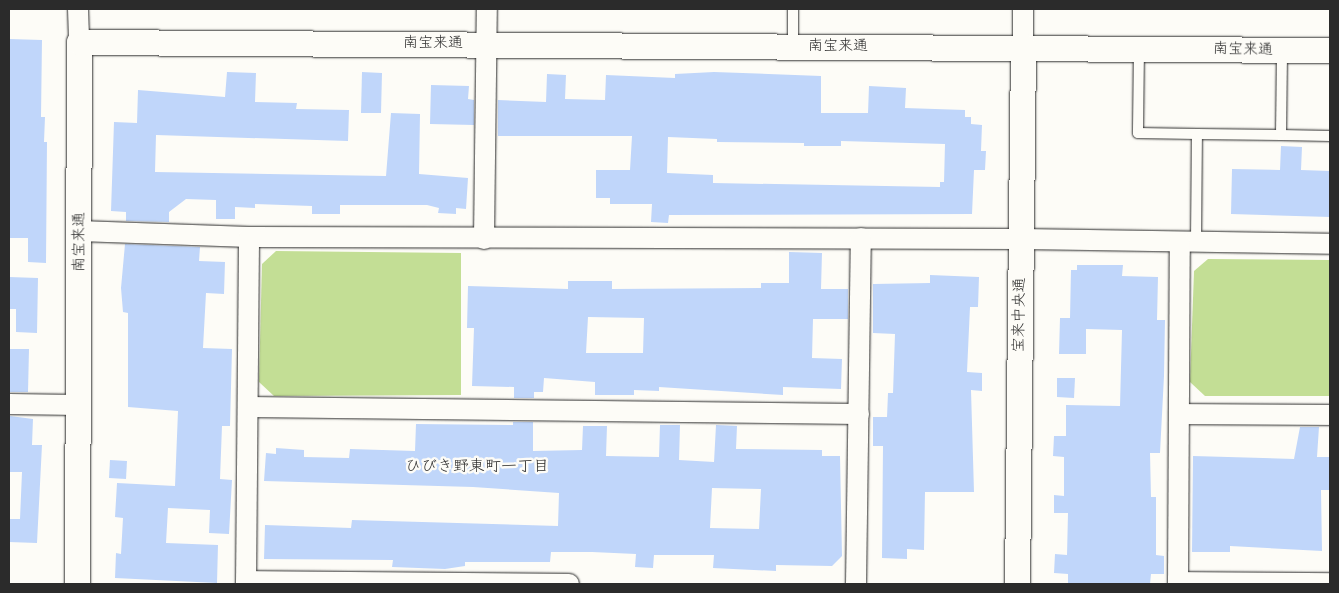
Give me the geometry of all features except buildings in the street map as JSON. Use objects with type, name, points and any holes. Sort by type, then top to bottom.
[{"type":"street","points":[[78,9],[79,42]]},
{"type":"street","points":[[484,239],[487,9]]},
{"type":"street","points":[[1023,9],[1023,46]]},
{"type":"street","name":"南宝来通","points":[[77,584],[79,42],[1023,46],[1330,50]]},
{"type":"street","name":"宝来中央通","points":[[1017,584],[1023,46]]},
{"type":"street","points":[[79,231],[249,237],[1020,239],[1330,244]]},
{"type":"street","points":[[249,237],[246,583],[569,584]]},
{"type":"street","points":[[856,584],[861,238]]},
{"type":"street","points":[[1188,242],[1179,414],[1178,583],[1330,583]]},
{"type":"street","points":[[9,404],[78,405]]},
{"type":"street","points":[[248,407],[859,414]]},
{"type":"street","points":[[1179,414],[1330,415]]},
{"type":"lane","points":[[793,9],[793,45]]},
{"type":"lane","points":[[1139,48],[1138,133],[1330,136]]},
{"type":"lane","points":[[1281,135],[1282,49]]},
{"type":"lane","points":[[1188,242],[1198,134]]},
{"type":"green space","points":[[276,251],[461,253],[461,395],[274,396],[259,382],[262,264]]},
{"type":"green space","points":[[1208,259],[1330,260],[1330,396],[1205,396],[1190,382],[1194,271]]},
{"type":"district","name":"ひびき野東町一丁目","points":[[477,466]]}]
